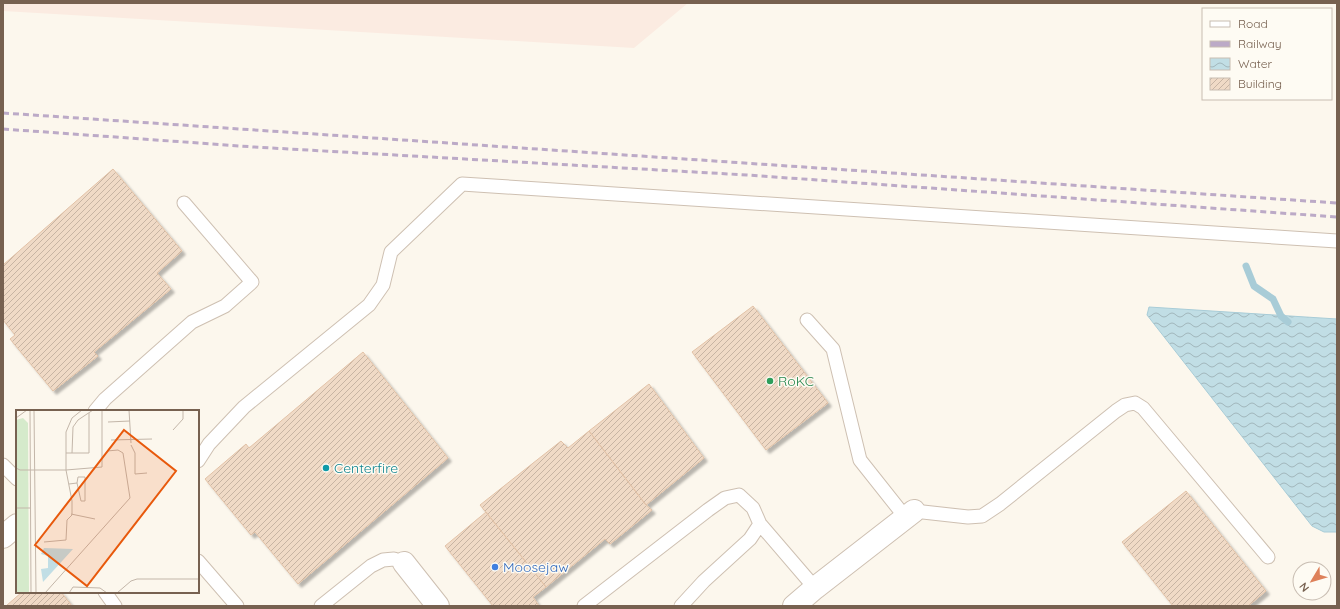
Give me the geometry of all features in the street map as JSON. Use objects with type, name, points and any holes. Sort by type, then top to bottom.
[{"type":"street","points":[[794,606],[910,514]]},
{"type":"street","points":[[3,536],[16,526]]},
{"type":"street","points":[[404,562],[438,606]]},
{"type":"lane","points":[[199,459],[209,444],[244,407],[369,305],[383,285],[391,252],[462,184],[1337,241]]},
{"type":"lane","points":[[96,410],[105,399],[192,322],[226,306],[252,282],[184,203]]},
{"type":"lane","points":[[807,320],[833,349],[860,460],[910,514],[968,517],[982,516],[1000,504],[1116,411],[1126,405],[1135,403],[1142,408],[1268,557]]},
{"type":"lane","points":[[3,465],[16,478]]},
{"type":"lane","points":[[584,606],[725,498],[739,495],[753,508],[760,524],[815,588]]},
{"type":"lane","points":[[681,606],[704,581],[750,539],[760,524]]},
{"type":"lane","points":[[321,606],[371,566],[383,560],[394,559],[404,562]]},
{"type":"lane","points":[[199,562],[237,606]]},
{"type":"lane","points":[[106,593],[115,606]]},
{"type":"shaded area","points":[[3,3],[688,3],[634,48],[3,11]]},
{"type":"water","points":[[1149,307],[1337,319],[1337,532],[1324,532],[1312,526],[1147,315]]},
{"type":"building","points":[[113,169],[182,251],[157,273],[171,289],[94,352],[98,356],[53,391],[10,339],[15,335],[3,320],[3,265]]},
{"type":"building","points":[[753,306],[828,403],[766,450],[692,352]]},
{"type":"building","name":"Centerfire","points":[[363,352],[448,458],[298,584],[255,532],[251,535],[205,479],[246,444],[249,448]]},
{"type":"building","points":[[649,384],[704,458],[646,505],[589,431]]},
{"type":"building","points":[[589,431],[646,505],[652,510],[610,544],[605,539],[546,587],[480,505],[561,441],[568,448]]},
{"type":"building","points":[[1186,491],[1266,591],[1248,606],[1173,606],[1122,542]]},
{"type":"building","name":"Moosejaw","points":[[486,512],[546,587],[533,597],[539,606],[493,606],[445,546]]},
{"type":"building","points":[[21,593],[62,593],[72,606],[6,606]]},
{"type":"waterway","points":[[1246,266],[1254,286],[1273,299],[1281,316],[1288,322]]},
{"type":"railway","points":[[3,113],[1337,203]]},
{"type":"railway","points":[[3,129],[254,147],[747,175],[1337,217]]},
{"type":"place","name":"RoKC","points":[[770,381]]},
{"type":"place","name":"Centerfire","points":[[326,468]]},
{"type":"place","name":"Moosejaw","points":[[495,567]]}]
